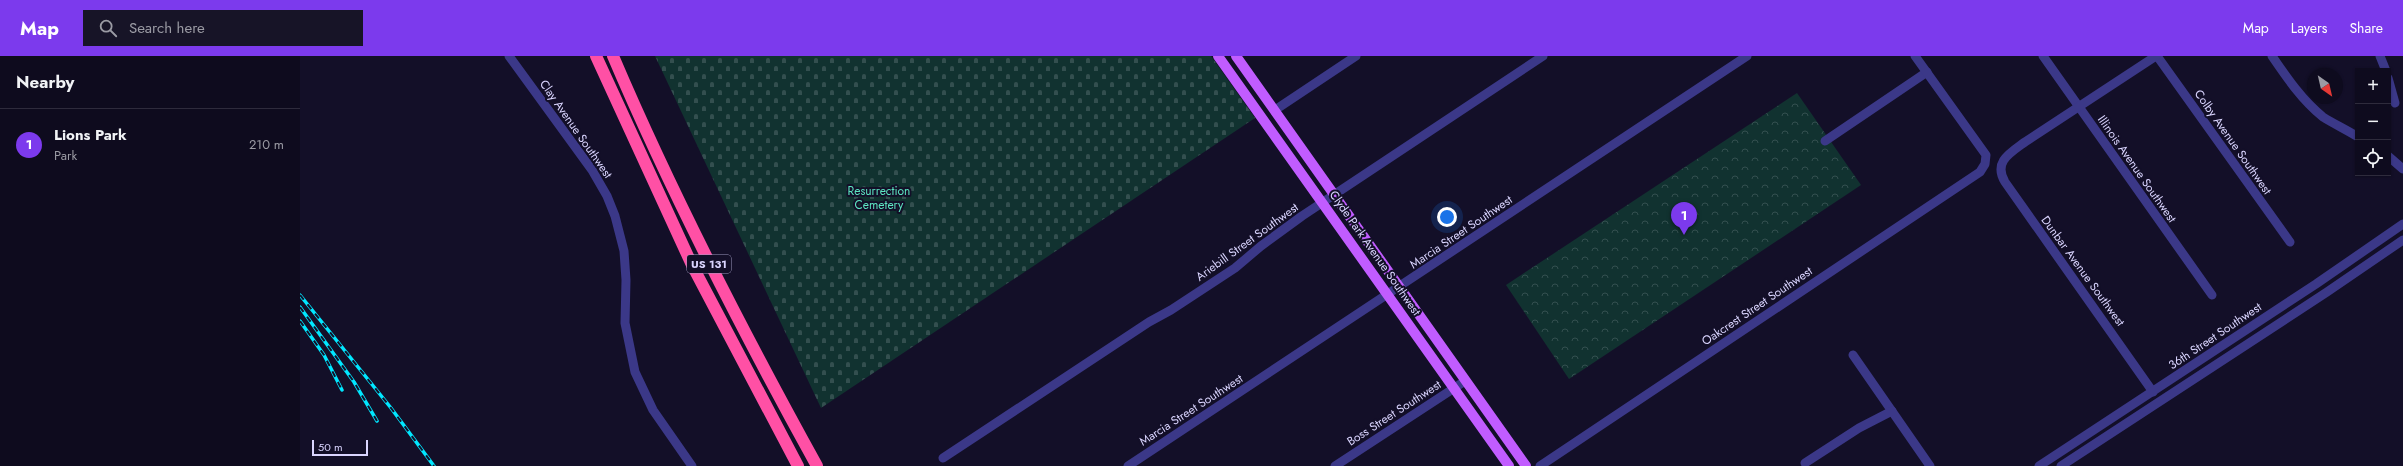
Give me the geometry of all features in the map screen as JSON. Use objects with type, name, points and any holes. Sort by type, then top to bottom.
[{"type":"highway","name":"US 131","points":[[596,56],[692,266],[798,466]]},
{"type":"highway","name":"US 131","points":[[613,56],[701,248],[755,353],[818,466]]},
{"type":"main road","name":"Clyde Park Avenue Southwest","points":[[1218,56],[1509,466]]},
{"type":"main road","name":"Clyde Park Avenue Southwest","points":[[1236,56],[1526,466]]},
{"type":"street","name":"Clay Avenue Southwest","points":[[509,56],[592,170],[607,196],[615,216],[624,251],[626,280],[625,323],[633,365],[647,400],[692,466]]},
{"type":"street","points":[[1275,110],[1356,56]]},
{"type":"street","name":"Ariebill Street Southwest","points":[[943,458],[1149,322],[1171,310],[1235,268],[1261,246],[1323,202],[1543,56]]},
{"type":"street","name":"Marcia Street Southwest","points":[[1128,466],[1747,56]]},
{"type":"street","points":[[1825,141],[1927,72],[1915,56]]},
{"type":"street","name":"Illinois Avenue Southwest","points":[[2042,56],[2212,295]]},
{"type":"street","points":[[2078,106],[2157,56]]},
{"type":"street","name":"Colby Avenue Southwest","points":[[2157,56],[2290,242]]},
{"type":"street","points":[[2272,56],[2290,82],[2312,106],[2324,117],[2355,135]]},
{"type":"street","points":[[2380,56],[2385,68]]},
{"type":"street","name":"Oakcrest Street Southwest","points":[[1540,466],[1980,172],[1985,164],[1986,155],[1927,72]]},
{"type":"street","points":[[2391,89],[2395,103]]},
{"type":"street","name":"Dunbar Avenue Southwest","points":[[2078,106],[2024,142],[2002,161],[2000,169],[2005,182],[2153,392]]},
{"type":"street","points":[[2391,159],[2403,169]]},
{"type":"street","name":"36th Street Southwest","points":[[2039,466],[2316,284],[2403,224]]},
{"type":"street","name":"36th Street Southwest","points":[[2060,466],[2327,292],[2403,240]]},
{"type":"street","points":[[1854,355],[1930,466]]},
{"type":"street","name":"Boss Street Southwest","points":[[1335,466],[1466,381]]},
{"type":"street","points":[[1806,463],[1859,428],[1892,411]]},
{"type":"green space","name":"Resurrection Cemetery","points":[[655,56],[1211,56],[1255,118],[821,408]]},
{"type":"green space","points":[[1797,93],[1861,185],[1569,379],[1506,285]]},
{"type":"railway","points":[[300,295],[391,408],[434,466]]},
{"type":"railway","points":[[300,307],[354,382],[377,421]]},
{"type":"railway","points":[[300,321],[324,355],[342,390]]},
{"type":"place","name":"Lions Park","points":[[1684,235]]}]
